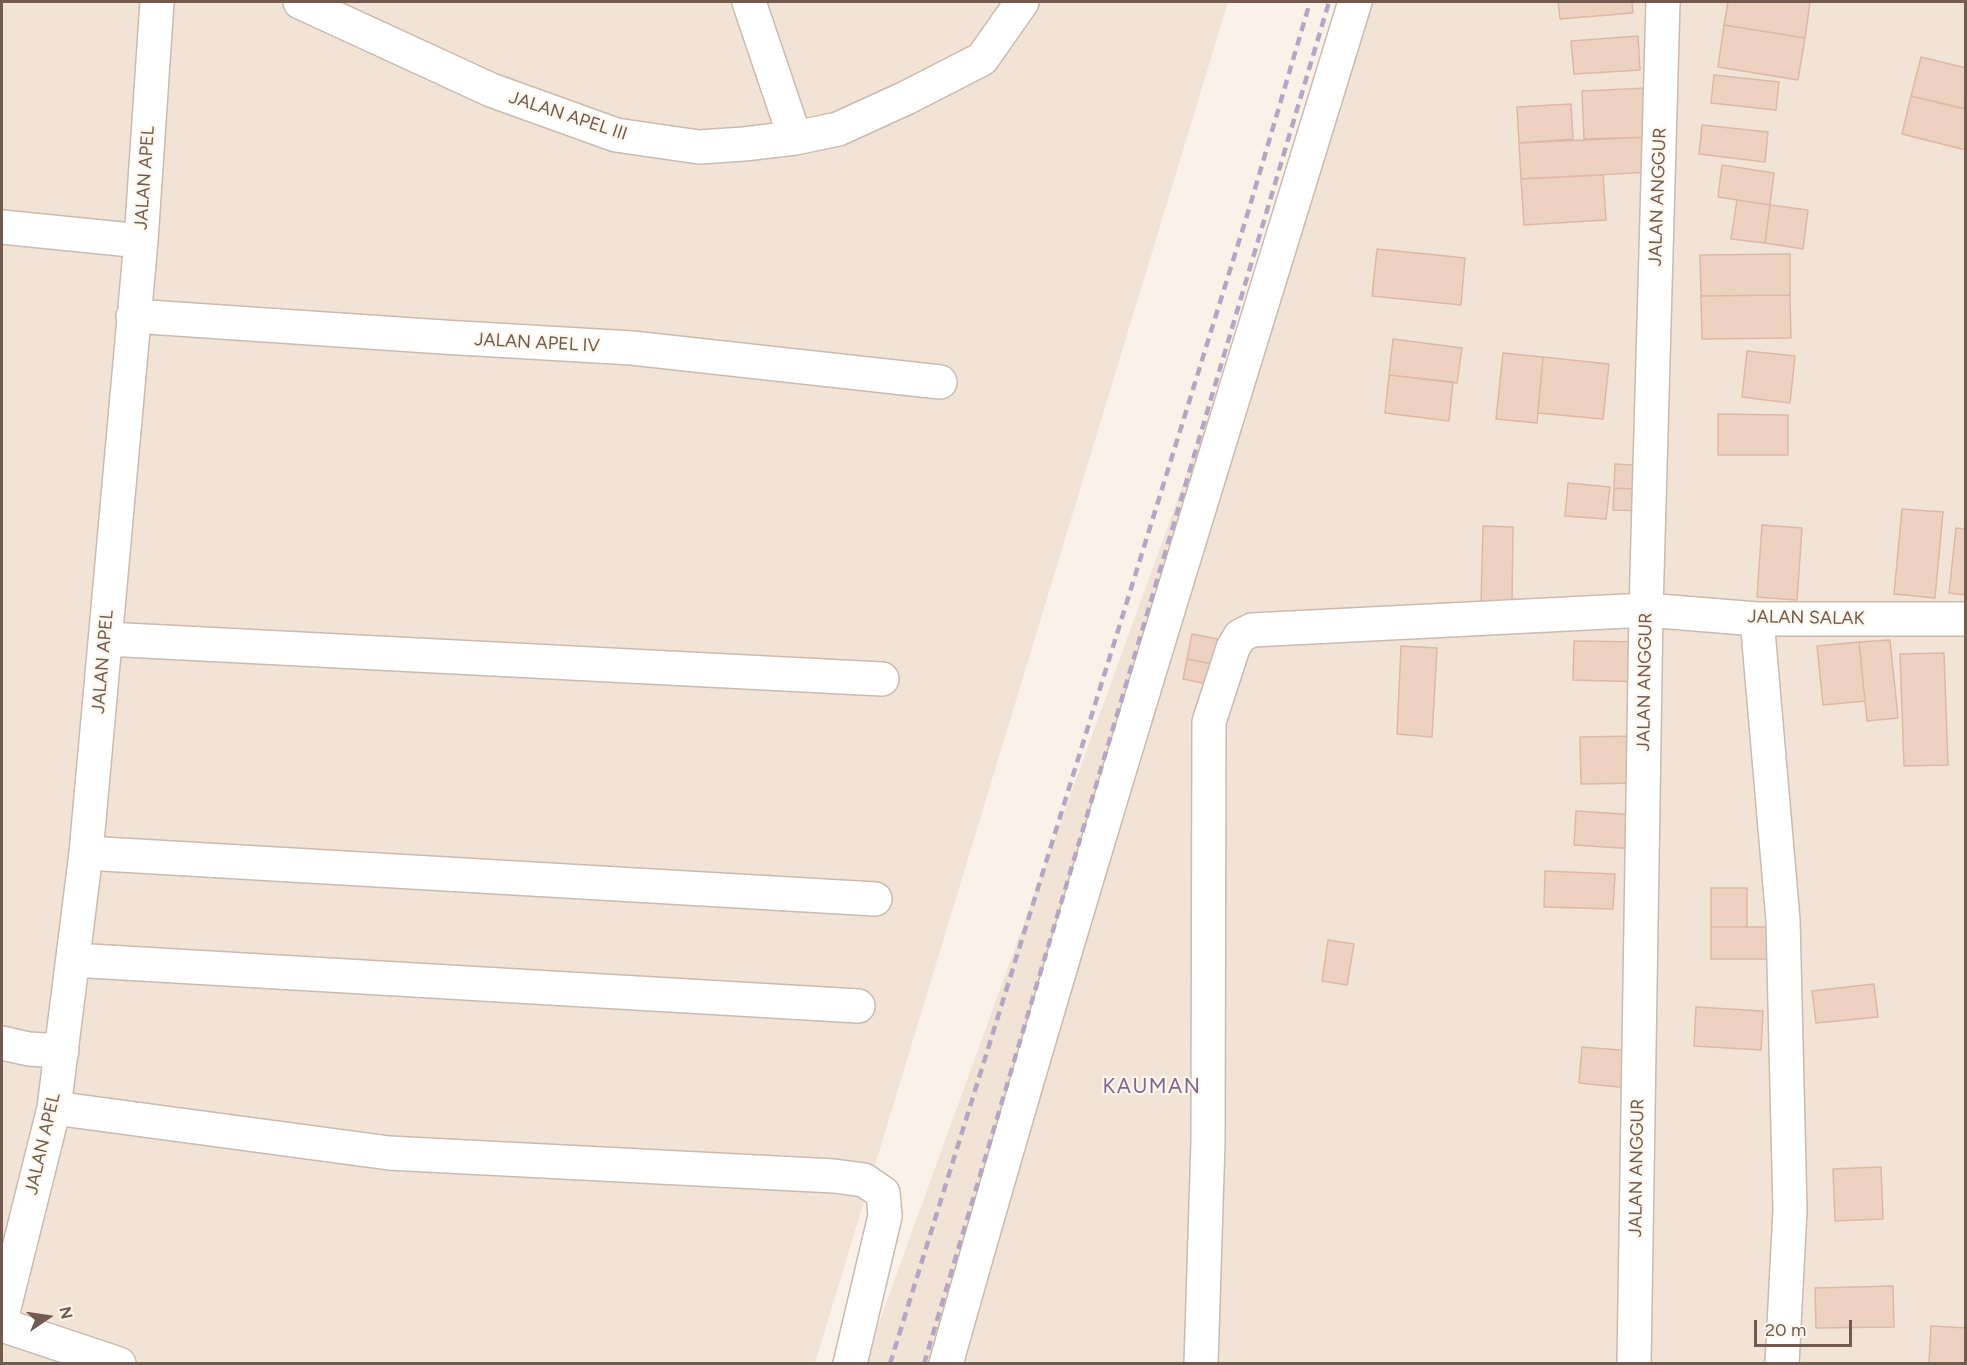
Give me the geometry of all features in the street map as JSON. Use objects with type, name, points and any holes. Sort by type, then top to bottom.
[{"type":"street","name":"JALAN APEL","points":[[2,1316],[54,1108],[86,852],[141,241],[157,2]]},
{"type":"street","name":"JALAN APEL III","points":[[300,2],[492,90],[616,135],[699,147],[795,138],[838,129],[982,60],[1022,2]]},
{"type":"street","points":[[749,2],[795,138]]},
{"type":"street","points":[[946,1364],[994,1193],[1158,646],[1355,2]]},
{"type":"street","name":"JALAN ANGGUR","points":[[1634,1364],[1646,610],[1663,2]]},
{"type":"street","points":[[2,227],[141,241]]},
{"type":"street","name":"JALAN APEL IV","points":[[133,316],[632,348],[940,382]]},
{"type":"street","name":"JALAN SALAK","points":[[1201,1364],[1208,1142],[1209,722],[1233,648],[1240,636],[1252,630],[1646,610],[1757,619],[1965,619]]},
{"type":"street","points":[[1757,619],[1783,920],[1791,1210],[1782,1364]]},
{"type":"street","points":[[106,639],[882,679]]},
{"type":"street","points":[[86,852],[875,899]]},
{"type":"street","points":[[73,960],[858,1006]]},
{"type":"street","points":[[2,1043],[29,1049],[62,1051]]},
{"type":"street","points":[[54,1108],[389,1153],[822,1175],[864,1180],[883,1193],[885,1216],[850,1364]]},
{"type":"street","points":[[2,1325],[119,1364]]},
{"type":"shaded area","points":[[2,2],[1228,2],[815,1363],[2,1364]]},
{"type":"shaded area","points":[[1358,2],[1965,2],[1965,1363],[864,1364]]},
{"type":"building","points":[[1558,2],[1632,2],[1633,13],[1560,19]]},
{"type":"building","points":[[1728,2],[1810,2],[1805,38],[1724,25]]},
{"type":"building","points":[[1724,25],[1805,38],[1798,80],[1718,67]]},
{"type":"building","points":[[1638,36],[1640,70],[1574,74],[1571,41]]},
{"type":"building","points":[[1921,57],[1966,68],[1964,109],[1911,96]]},
{"type":"building","points":[[1714,75],[1779,82],[1776,110],[1711,103]]},
{"type":"building","points":[[1648,88],[1650,137],[1584,139],[1582,91]]},
{"type":"building","points":[[1911,96],[1966,109],[1966,150],[1902,134]]},
{"type":"building","points":[[1571,104],[1573,139],[1519,143],[1517,107]]},
{"type":"building","points":[[1702,125],[1768,132],[1765,162],[1699,154]]},
{"type":"building","points":[[1650,137],[1652,172],[1521,179],[1519,143]]},
{"type":"building","points":[[1722,165],[1774,173],[1770,205],[1718,197]]},
{"type":"building","points":[[1603,175],[1606,220],[1524,225],[1521,179]]},
{"type":"building","points":[[1737,200],[1770,205],[1765,243],[1731,239]]},
{"type":"building","points":[[1770,205],[1808,210],[1803,249],[1765,243]]},
{"type":"building","points":[[1377,249],[1465,258],[1461,305],[1372,296]]},
{"type":"building","points":[[1790,254],[1790,295],[1701,296],[1700,255]]},
{"type":"building","points":[[1790,295],[1791,338],[1702,339],[1701,296]]},
{"type":"building","points":[[1393,339],[1462,348],[1457,383],[1389,375]]},
{"type":"building","points":[[1747,351],[1795,356],[1790,403],[1742,397]]},
{"type":"building","points":[[1503,353],[1543,357],[1537,423],[1496,419]]},
{"type":"building","points":[[1543,357],[1609,364],[1603,419],[1538,413]]},
{"type":"building","points":[[1389,375],[1453,382],[1449,421],[1385,413]]},
{"type":"building","points":[[1718,414],[1788,415],[1788,455],[1718,455]]},
{"type":"building","points":[[1615,464],[1649,466],[1648,490],[1614,488]]},
{"type":"building","points":[[1568,483],[1610,487],[1606,519],[1565,516]]},
{"type":"building","points":[[1614,488],[1648,490],[1647,511],[1613,510]]},
{"type":"building","points":[[1902,509],[1943,512],[1935,598],[1894,594]]},
{"type":"building","points":[[1762,525],[1802,528],[1797,600],[1757,597]]},
{"type":"building","points":[[1483,526],[1513,527],[1512,604],[1481,603]]},
{"type":"building","points":[[1956,528],[1966,529],[1966,595],[1949,593]]},
{"type":"building","points":[[1192,634],[1223,640],[1218,665],[1187,659]]},
{"type":"building","points":[[1890,640],[1898,718],[1867,721],[1859,642]]},
{"type":"building","points":[[1574,641],[1644,642],[1643,682],[1573,680]]},
{"type":"building","points":[[1859,642],[1865,701],[1823,705],[1817,646]]},
{"type":"building","points":[[1401,646],[1437,648],[1432,737],[1397,734]]},
{"type":"building","points":[[1944,653],[1948,765],[1904,766],[1900,654]]},
{"type":"building","points":[[1187,659],[1221,666],[1217,686],[1183,679]]},
{"type":"building","points":[[1639,736],[1640,783],[1581,784],[1580,737]]},
{"type":"building","points":[[1576,811],[1638,815],[1636,849],[1574,845]]},
{"type":"building","points":[[1545,871],[1615,874],[1613,909],[1544,907]]},
{"type":"building","points":[[1711,888],[1747,888],[1747,927],[1711,927]]},
{"type":"building","points":[[1711,927],[1770,927],[1769,959],[1711,959]]},
{"type":"building","points":[[1328,940],[1354,944],[1347,985],[1322,981]]},
{"type":"building","points":[[1874,984],[1878,1017],[1816,1023],[1812,991]]},
{"type":"building","points":[[1696,1007],[1763,1011],[1761,1050],[1694,1046]]},
{"type":"building","points":[[1582,1047],[1632,1051],[1629,1088],[1579,1083]]},
{"type":"building","points":[[1881,1167],[1883,1219],[1835,1221],[1833,1169]]},
{"type":"building","points":[[1893,1286],[1894,1327],[1816,1328],[1815,1288]]},
{"type":"building","points":[[1931,1326],[1966,1328],[1966,1364],[1929,1364]]},
{"type":"railway","points":[[890,1364],[1249,209],[1310,2]]},
{"type":"railway","points":[[924,1364],[1329,2]]},
{"type":"district","name":"KAUMAN","points":[[1152,1087]]}]
